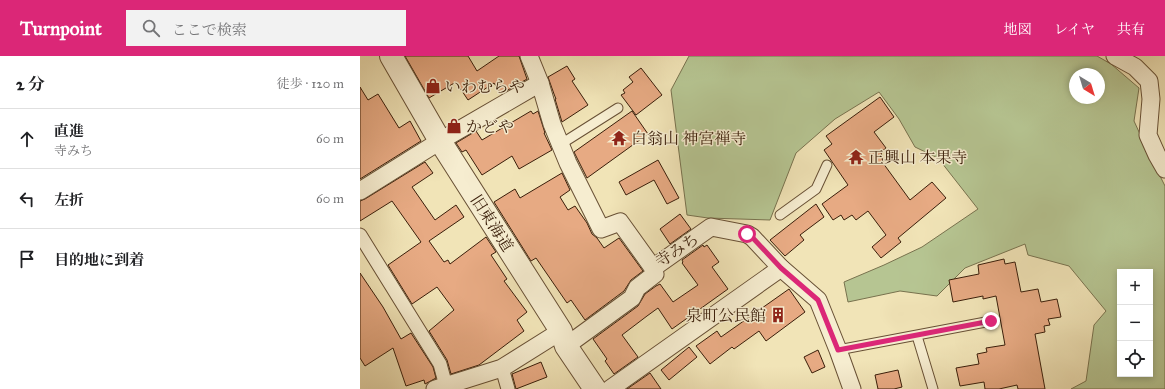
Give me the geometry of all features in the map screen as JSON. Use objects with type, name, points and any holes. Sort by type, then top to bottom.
[{"type":"street","name":"旧東海道","points":[[391,56],[440,141],[595,389]]},
{"type":"street","name":"寺みち","points":[[529,56],[540,83],[552,124],[568,164],[601,229],[620,222],[653,268],[711,228],[747,234],[752,237],[781,268],[818,300],[852,389]]},
{"type":"street","points":[[1115,56],[1135,67],[1149,81],[1151,99],[1148,135],[1156,155],[1165,169]]},
{"type":"street","points":[[360,191],[440,141],[540,83]]},
{"type":"street","points":[[360,235],[440,364],[440,387],[502,368],[564,339],[632,298],[637,288],[655,274],[653,268]]},
{"type":"street","points":[[610,389],[781,268]]},
{"type":"street","points":[[502,368],[508,389]]},
{"type":"lane","points":[[561,144],[618,108]]},
{"type":"lane","points":[[780,215],[816,189],[827,165]]},
{"type":"lane","points":[[838,350],[991,321]]},
{"type":"lane","points":[[917,336],[934,389]]},
{"type":"green space","points":[[689,56],[1097,56],[1111,64],[1139,88],[1134,121],[1165,186],[1165,389],[1071,389],[1086,381],[1094,325],[1106,311],[1069,266],[1028,255],[1025,244],[965,268],[937,296],[900,291],[848,302],[844,282],[922,247],[978,209],[938,158],[915,147],[899,119],[879,92],[835,119],[796,153],[770,220],[708,218],[687,215],[671,90]]},
{"type":"building","points":[[405,56],[468,56],[477,71],[499,56],[519,56],[527,79],[501,94],[494,83],[468,100],[456,82],[429,98]]},
{"type":"building","points":[[567,66],[575,79],[572,81],[588,105],[562,122],[548,77]]},
{"type":"building","points":[[641,68],[662,95],[636,115],[621,95],[625,93],[623,90],[633,82],[629,77]]},
{"type":"building","points":[[360,87],[368,100],[378,94],[399,128],[410,121],[421,141],[360,179]]},
{"type":"building","name":"正興山 本果寺","points":[[880,97],[894,117],[874,132],[886,148],[881,152],[883,163],[910,200],[932,182],[946,198],[898,238],[901,242],[881,258],[872,247],[886,235],[868,211],[856,220],[852,215],[844,220],[841,215],[833,220],[822,204],[848,185],[824,150],[832,144],[826,136]]},
{"type":"building","points":[[531,111],[533,114],[538,111],[544,133],[552,150],[519,169],[512,156],[482,175],[466,150],[462,152],[456,143],[476,131],[482,140]]},
{"type":"building","name":"白翁山 神宮禅寺","points":[[632,111],[648,134],[587,178],[574,152]]},
{"type":"building","points":[[658,160],[679,198],[667,204],[654,180],[626,195],[619,182]]},
{"type":"building","points":[[425,162],[433,173],[412,187],[435,220],[456,205],[464,217],[429,241],[444,262],[448,260],[450,264],[486,237],[496,252],[491,255],[507,279],[504,281],[527,312],[517,320],[524,331],[479,365],[451,374],[447,360],[429,331],[454,310],[437,287],[412,304],[388,265],[421,242],[392,201],[360,221],[360,201]]},
{"type":"building","points":[[562,173],[570,190],[560,197],[568,210],[575,206],[587,223],[592,234],[604,248],[619,238],[643,271],[631,280],[624,291],[585,320],[571,300],[567,303],[536,258],[531,261],[494,202],[515,189],[520,198]]},
{"type":"building","points":[[816,204],[824,217],[800,235],[804,240],[785,256],[770,240]]},
{"type":"building","points":[[680,214],[691,229],[670,244],[660,229]]},
{"type":"building","points":[[703,245],[704,247],[707,245],[719,262],[712,267],[728,289],[672,329],[658,308],[647,316],[622,335],[638,357],[614,374],[605,361],[607,359],[593,339],[638,306],[645,294],[656,286],[660,284],[673,302],[698,285],[682,263],[682,260]]},
{"type":"building","points":[[1004,259],[1005,264],[1015,262],[1021,292],[1038,289],[1041,302],[1057,299],[1061,317],[1048,319],[1050,325],[1044,326],[1045,332],[1035,334],[1045,389],[1018,389],[1017,385],[999,389],[985,389],[984,382],[960,386],[956,368],[979,364],[977,354],[987,352],[986,348],[1005,345],[996,296],[983,299],[983,296],[953,302],[949,280],[979,274],[978,265]]},
{"type":"building","points":[[360,273],[383,307],[401,339],[411,333],[433,367],[436,378],[425,384],[424,380],[406,386],[393,348],[365,366],[360,358]]},
{"type":"building","points":[[789,289],[805,312],[766,341],[759,331],[734,349],[732,347],[710,364],[696,346],[717,331],[721,337]]},
{"type":"building","points":[[689,347],[697,357],[669,380],[661,370]]},
{"type":"building","points":[[818,350],[825,367],[812,373],[804,357]]},
{"type":"building","points":[[541,362],[547,377],[516,389],[512,374]]},
{"type":"building","points":[[898,370],[902,387],[894,389],[878,389],[875,375]]},
{"type":"building","points":[[650,373],[661,389],[627,389]]},
{"type":"place","name":"いわむらや","points":[[433,86]]},
{"type":"place","name":"かどや","points":[[454,126]]},
{"type":"place","name":"白翁山 神宮禅寺","points":[[619,138]]},
{"type":"place","name":"正興山 本果寺","points":[[856,157]]},
{"type":"place","name":"泉町公民館","points":[[778,315]]},
{"type":"route","points":[[747,234],[752,237],[781,268],[818,300],[838,350],[991,321]]}]
